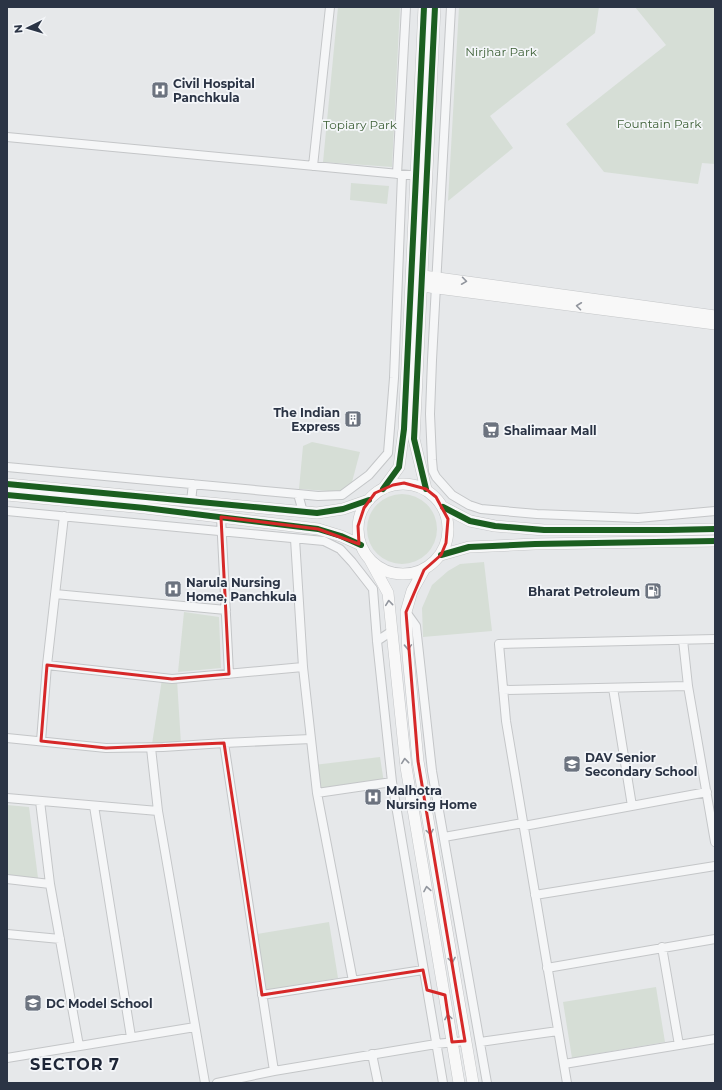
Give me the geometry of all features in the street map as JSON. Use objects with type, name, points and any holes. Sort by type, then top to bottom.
[{"type":"street","points":[[314,166],[330,7]]},
{"type":"street","points":[[7,467],[318,496],[342,495],[369,475],[388,453],[394,378],[406,7]]},
{"type":"street","points":[[421,176],[424,7]]},
{"type":"street","points":[[434,7],[421,176],[416,280],[404,429],[399,467],[382,489],[369,500],[364,508],[358,526],[361,545],[388,593],[406,767],[459,1083]]},
{"type":"street","points":[[451,7],[435,282],[431,379],[430,414],[433,471],[439,482],[452,496],[469,505],[498,511],[638,518],[715,511]]},
{"type":"street","points":[[7,137],[421,176]]},
{"type":"street","points":[[416,280],[715,316]]},
{"type":"street","points":[[416,280],[417,378],[414,439],[426,489]]},
{"type":"street","points":[[435,282],[715,324]]},
{"type":"street","points":[[417,378],[431,379]]},
{"type":"street","points":[[7,484],[317,513],[343,509],[369,500]]},
{"type":"street","points":[[191,501],[193,484]]},
{"type":"street","points":[[370,560],[379,567],[390,572],[401,574],[424,570],[441,555],[446,544],[449,531],[448,519],[443,507],[436,497],[426,489],[416,485],[404,484],[393,485],[382,489]]},
{"type":"street","points":[[298,494],[303,512]]},
{"type":"street","points":[[7,495],[145,508],[318,528],[361,545]]},
{"type":"street","points":[[443,507],[470,521],[495,526],[537,529],[715,529]]},
{"type":"street","points":[[7,511],[324,541],[340,549],[363,575],[373,589],[392,782],[443,1083]]},
{"type":"street","points":[[41,741],[47,665],[64,516]]},
{"type":"street","points":[[221,517],[229,674]]},
{"type":"street","points":[[295,539],[303,667],[317,793],[353,981]]},
{"type":"street","points":[[441,555],[469,548],[535,544],[715,541]]},
{"type":"street","points":[[424,570],[412,592],[406,612],[408,656],[418,761],[473,1083]]},
{"type":"street","points":[[55,594],[226,610]]},
{"type":"street","points":[[406,612],[416,626],[432,771],[487,1083]]},
{"type":"street","points":[[377,641],[392,631]]},
{"type":"street","points":[[567,1083],[506,721],[499,644],[715,639]]},
{"type":"street","points":[[683,640],[688,686],[715,842]]},
{"type":"street","points":[[47,665],[172,679],[303,667]]},
{"type":"street","points":[[503,690],[688,686]]},
{"type":"street","points":[[613,688],[632,806]]},
{"type":"street","points":[[7,738],[106,748],[151,748],[311,739]]},
{"type":"street","points":[[224,743],[274,1071]]},
{"type":"street","points":[[151,748],[158,811],[205,1083]]},
{"type":"street","points":[[317,793],[392,782]]},
{"type":"street","points":[[444,837],[707,792]]},
{"type":"street","points":[[7,798],[158,811]]},
{"type":"street","points":[[40,801],[50,884],[79,1046]]},
{"type":"street","points":[[94,806],[130,1038]]},
{"type":"street","points":[[535,895],[715,866]]},
{"type":"street","points":[[7,879],[50,884]]},
{"type":"street","points":[[7,934],[60,939]]},
{"type":"street","points":[[548,968],[715,939]]},
{"type":"street","points":[[662,947],[679,1045]]},
{"type":"street","points":[[262,995],[423,970]]},
{"type":"street","points":[[427,990],[444,995]]},
{"type":"street","points":[[7,1058],[195,1027]]},
{"type":"street","points":[[480,1042],[558,1031]]},
{"type":"street","points":[[564,1064],[715,1039]]},
{"type":"street","points":[[217,1083],[274,1071],[372,1054],[465,1041]]},
{"type":"street","points":[[372,1054],[378,1083]]},
{"type":"highlighted area","points":[[404,483],[426,489],[436,497],[448,519],[446,543],[441,555],[424,570],[406,612],[418,761],[465,1041],[452,1042],[445,995],[427,990],[423,970],[262,995],[224,743],[106,748],[41,741],[47,665],[172,679],[229,674],[221,517],[318,529],[359,544],[358,526],[364,508],[375,493],[393,485]]},
{"type":"green space","name":"Topiary Park","points":[[338,7],[400,7],[392,167],[323,162]]},
{"type":"green space","name":"Nirjhar Park","points":[[459,7],[599,7],[595,33],[490,116],[513,148],[448,201]]},
{"type":"green space","name":"Fountain Park","points":[[635,7],[715,7],[715,164],[702,163],[698,184],[604,172],[566,124],[666,45]]},
{"type":"green space","points":[[351,183],[389,186],[387,204],[350,200]]},
{"type":"green space","points":[[312,442],[360,452],[352,482],[343,492],[299,489],[303,446]]},
{"type":"green space","points":[[402,494],[421,500],[431,510],[437,529],[431,548],[421,558],[402,564],[383,558],[373,548],[367,529],[373,510],[383,500]]},
{"type":"green space","points":[[484,562],[492,631],[423,637],[422,608],[432,585],[448,571],[460,564]]},
{"type":"green space","points":[[184,612],[219,617],[221,668],[178,672]]},
{"type":"green space","points":[[162,679],[177,680],[181,744],[152,744]]},
{"type":"green space","points":[[380,757],[384,783],[317,791],[314,765]]},
{"type":"green space","points":[[7,805],[29,807],[38,878],[7,875]]},
{"type":"green space","points":[[329,922],[338,978],[265,991],[257,934]]},
{"type":"green space","points":[[656,987],[665,1042],[572,1058],[563,1002]]},
{"type":"cycle path","points":[[383,489],[399,467],[404,429],[424,7]]},
{"type":"cycle path","points":[[426,489],[414,439],[435,7]]},
{"type":"cycle path","points":[[7,484],[317,513],[343,509],[369,500]]},
{"type":"cycle path","points":[[7,495],[145,508],[318,529],[341,536],[361,545]]},
{"type":"cycle path","points":[[443,507],[470,521],[495,526],[544,530],[715,529]]},
{"type":"cycle path","points":[[441,555],[469,547],[535,544],[715,541]]},
{"type":"place","name":"Civil Hospital Panchkula","points":[[160,90]]},
{"type":"place","name":"The Indian Express","points":[[353,419]]},
{"type":"place","name":"Shalimaar Mall","points":[[491,430]]},
{"type":"place","name":"Narula Nursing Home, Panchkula","points":[[173,589]]},
{"type":"place","name":"Bharat Petroleum","points":[[653,591]]},
{"type":"place","name":"DAV Senior Secondary School","points":[[572,764]]},
{"type":"place","name":"Malhotra Nursing Home","points":[[373,797]]},
{"type":"place","name":"DC Model School","points":[[33,1003]]},
{"type":"district","name":"SECTOR 7","points":[[75,1064]]}]
